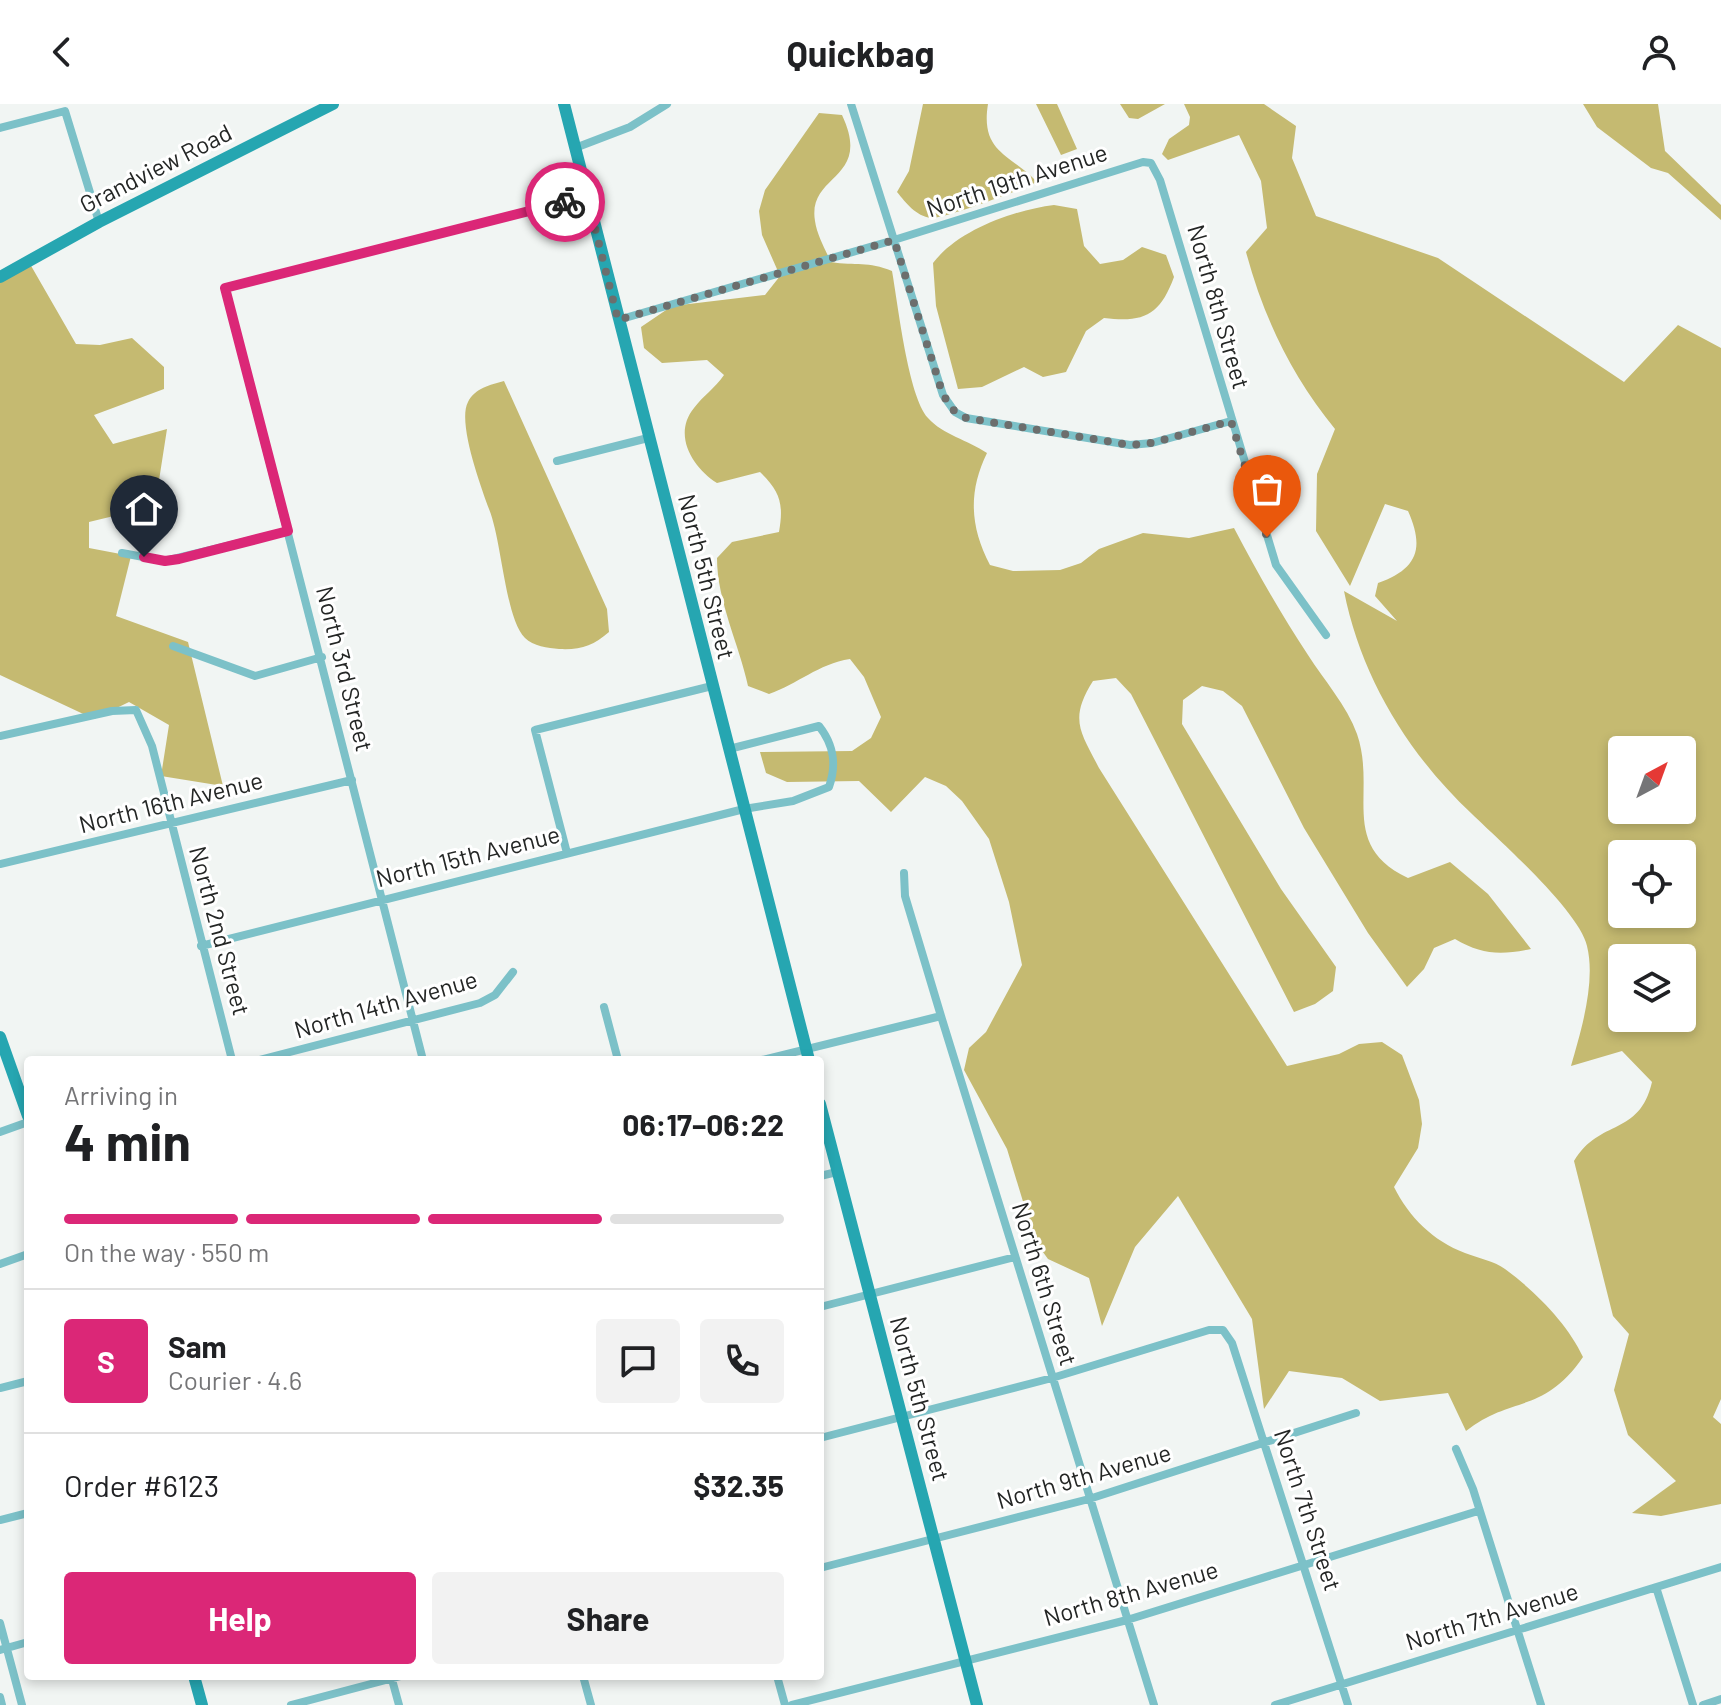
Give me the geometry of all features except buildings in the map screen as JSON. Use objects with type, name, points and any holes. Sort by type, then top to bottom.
[{"type":"street","name":"Grandview Road","points":[[0,277],[99,222],[333,104]]},
{"type":"street","name":"North 5th Street","points":[[564,104],[808,1054]]},
{"type":"street","points":[[575,148],[630,127],[667,104]]},
{"type":"street","points":[[851,104],[948,405],[966,418],[980,422],[1120,444],[1152,443],[1231,421]]},
{"type":"street","points":[[0,128],[64,108],[99,222]]},
{"type":"street","name":"North 19th Avenue","points":[[618,320],[894,240],[1143,162],[1151,163]]},
{"type":"street","name":"North 8th Street","points":[[1151,163],[1160,180],[1276,565],[1326,635]]},
{"type":"street","name":"North 3rd Street","points":[[422,1056],[225,288],[587,196]]},
{"type":"street","points":[[557,461],[648,438]]},
{"type":"street","points":[[122,553],[165,561],[288,531]]},
{"type":"street","points":[[173,646],[255,676],[322,657]]},
{"type":"street","points":[[567,853],[535,730],[712,686]]},
{"type":"street","name":"North 2nd Street","points":[[0,736],[112,711],[136,710],[143,720],[231,1056]]},
{"type":"street","name":"North 15th Avenue","points":[[201,946],[744,809],[819,793],[829,787],[835,758],[819,726],[729,749]]},
{"type":"street","name":"North 16th Avenue","points":[[0,864],[352,780]]},
{"type":"street","name":"North 6th Street","points":[[904,873],[905,896],[941,1016],[1154,1705]]},
{"type":"street","name":"North 14th Avenue","points":[[275,1056],[480,1003],[495,995],[513,972]]},
{"type":"street","points":[[604,1007],[617,1056]]},
{"type":"street","points":[[808,1054],[941,1016]]},
{"type":"street","points":[[0,1037],[24,1105]]},
{"type":"street","name":"North 5th Street","points":[[824,1120],[977,1705]]},
{"type":"street","points":[[0,1132],[24,1123]]},
{"type":"street","points":[[824,1175],[837,1172]]},
{"type":"street","points":[[0,1264],[24,1255]]},
{"type":"street","points":[[824,1306],[1015,1257]]},
{"type":"street","name":"North 7th Street","points":[[1052,1378],[1209,1330],[1223,1330],[1232,1343],[1348,1705]]},
{"type":"street","points":[[824,1437],[1052,1378]]},
{"type":"street","points":[[0,1388],[24,1382]]},
{"type":"street","name":"North 9th Avenue","points":[[824,1567],[1089,1499],[1356,1413]]},
{"type":"street","points":[[1456,1449],[1541,1705]]},
{"type":"street","name":"North 8th Avenue","points":[[792,1705],[1127,1620],[1478,1511]]},
{"type":"street","points":[[0,1520],[24,1514]]},
{"type":"street","name":"North 7th Avenue","points":[[1275,1705],[1721,1567]]},
{"type":"street","points":[[1656,1587],[1693,1705]]},
{"type":"street","points":[[0,1623],[3,1649],[22,1705]]},
{"type":"street","points":[[3,1649],[24,1643]]},
{"type":"street","points":[[195,1680],[202,1705]]},
{"type":"street","points":[[291,1705],[384,1680]]},
{"type":"street","points":[[395,1680],[399,1705]]},
{"type":"street","points":[[584,1680],[591,1705]]},
{"type":"street","points":[[778,1680],[785,1705]]},
{"type":"street","points":[[0,1697],[2,1705]]},
{"type":"street","points":[[1703,1705],[1721,1699]]},
{"type":"shaded area","points":[[923,104],[988,104],[987,120],[993,143],[1037,182],[939,217],[926,217],[916,212],[897,192],[909,171]]},
{"type":"shaded area","points":[[1036,104],[1057,104],[1077,149],[1061,155]]},
{"type":"shaded area","points":[[1120,104],[1165,104],[1138,119],[1129,118]]},
{"type":"shaded area","points":[[1184,104],[1264,104],[1296,126],[1292,158],[1316,216],[1438,258],[1624,382],[1678,325],[1721,348],[1721,1399],[1713,1417],[1721,1424],[1721,1504],[1661,1516],[1632,1513],[1676,1481],[1628,1435],[1614,1390],[1629,1334],[1613,1316],[1574,1161],[1595,1138],[1638,1112],[1652,1082],[1622,1051],[1571,1066],[1589,991],[1589,960],[1581,932],[1555,896],[1427,766],[1375,684],[1362,654],[1344,591],[1397,621],[1375,596],[1378,583],[1402,571],[1414,556],[1416,536],[1413,524],[1408,511],[1385,504],[1350,586],[1316,531],[1317,474],[1335,429],[1305,388],[1281,346],[1261,300],[1246,252],[1267,228],[1261,181],[1239,135],[1168,160],[1162,154],[1169,139],[1189,125],[1190,117]]},
{"type":"shaded area","points":[[1583,104],[1658,104],[1665,151],[1721,205],[1721,220],[1668,173],[1651,168],[1597,127]]},
{"type":"shaded area","points":[[819,113],[842,115],[850,153],[845,165],[820,193],[815,205],[819,237],[831,262],[869,265],[892,271],[909,371],[921,407],[941,429],[987,453],[977,482],[974,509],[978,537],[990,565],[1013,571],[1060,570],[1081,563],[1099,549],[1143,533],[1189,538],[1234,528],[1260,577],[1353,724],[1362,755],[1366,833],[1373,850],[1387,865],[1408,878],[1450,862],[1488,894],[1531,949],[1492,952],[1455,939],[1434,948],[1424,969],[1407,987],[1368,933],[1304,828],[1242,706],[1223,691],[1202,686],[1183,700],[1182,724],[1281,889],[1336,967],[1333,991],[1315,1004],[1294,1012],[1131,694],[1116,678],[1093,681],[1079,715],[1082,734],[1099,768],[1287,1066],[1339,1054],[1359,1044],[1382,1042],[1402,1055],[1419,1100],[1422,1124],[1418,1148],[1394,1187],[1407,1208],[1432,1235],[1453,1248],[1505,1269],[1528,1287],[1569,1332],[1583,1357],[1554,1388],[1540,1396],[1498,1412],[1466,1431],[1448,1393],[1380,1401],[1342,1378],[1289,1371],[1264,1409],[1252,1319],[1178,1196],[1135,1247],[1102,1326],[1089,1278],[1048,1259],[1035,1241],[1007,1149],[964,1070],[969,1048],[986,1032],[1022,965],[1009,902],[989,839],[962,801],[946,786],[925,777],[891,812],[859,781],[787,782],[766,773],[760,752],[852,751],[871,738],[881,717],[864,677],[850,659],[828,665],[769,694],[748,686],[724,606],[717,558],[732,542],[779,532],[779,499],[760,472],[717,483],[700,469],[688,450],[685,429],[694,408],[724,375],[707,360],[662,363],[644,348],[641,327],[672,306],[765,295],[780,276],[762,235],[759,211],[765,190]]},
{"type":"shaded area","points":[[1054,205],[1077,209],[1084,246],[1100,264],[1123,260],[1142,247],[1166,255],[1174,277],[1169,290],[1149,314],[1130,319],[1104,318],[1086,331],[1066,372],[1043,377],[1024,367],[982,387],[958,389],[936,306],[933,263],[972,231],[1005,217]]},
{"type":"shaded area","points":[[30,264],[76,344],[100,345],[132,338],[164,367],[164,389],[94,415],[113,444],[167,429],[155,506],[89,522],[89,548],[131,556],[116,616],[188,642],[223,786],[161,776],[169,725],[129,702],[94,719],[0,675],[0,282]]},
{"type":"shaded area","points":[[504,381],[607,609],[609,632],[586,646],[559,649],[532,643],[518,628],[513,614],[493,523],[471,455],[465,411],[475,393]]},
{"type":"way so far","points":[[565,202],[587,196],[618,320],[894,240],[943,395],[955,412],[980,422],[1130,445],[1152,443],[1231,421],[1267,537]]},
{"type":"route","points":[[144,557],[165,561],[179,559],[288,531],[225,288],[565,202]]}]
